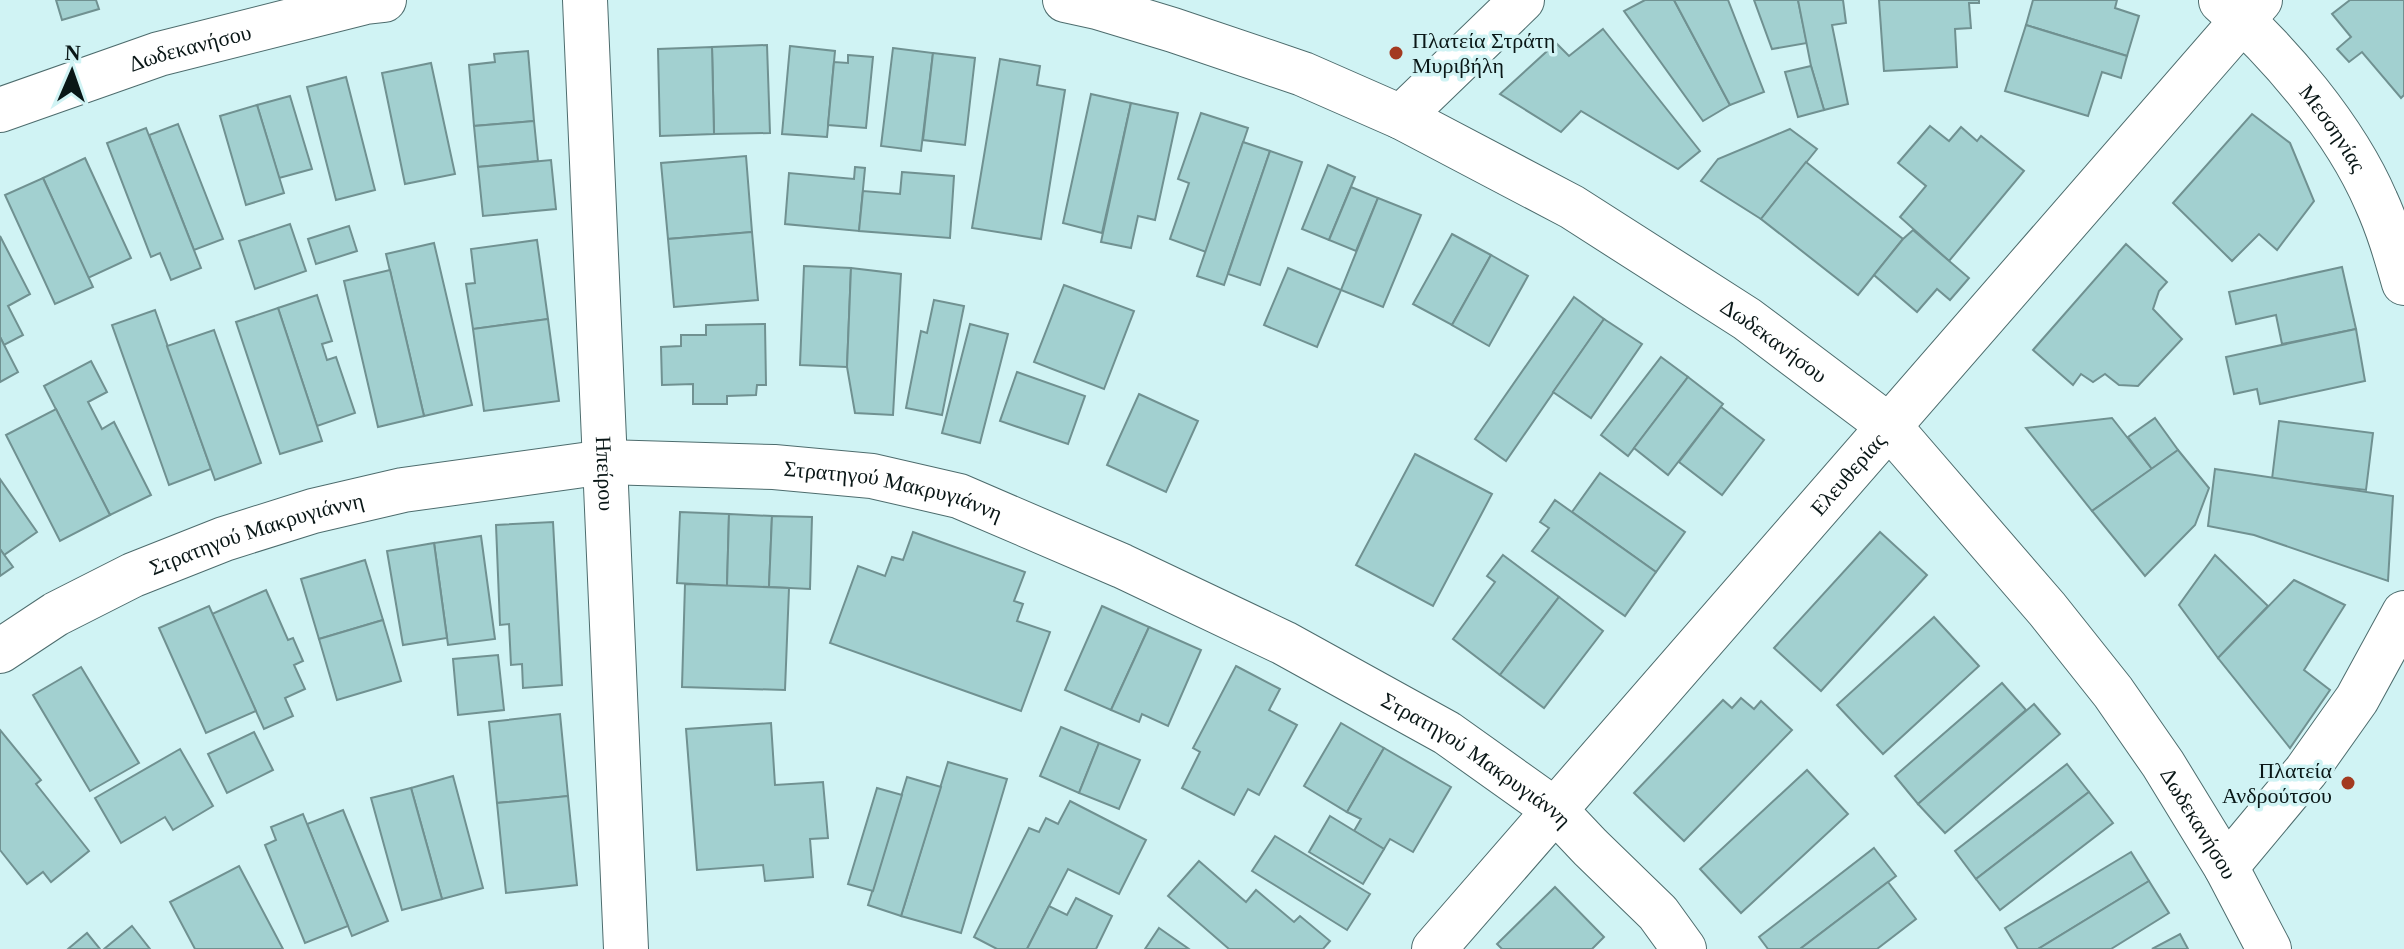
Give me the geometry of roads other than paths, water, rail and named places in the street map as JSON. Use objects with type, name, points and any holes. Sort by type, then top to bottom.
[{"type":"street","name":"Δωδεκανήσου","points":[[0,110],[159,54],[384,0]]},
{"type":"street","name":"Ηπείρου","points":[[585,0],[626,949]]},
{"type":"street","name":"Δωδεκανήσου","points":[[1065,0],[1173,30],[1303,74],[1401,117],[1586,216],[1747,319],[1889,426],[2037,597],[2113,692],[2163,764],[2226,867],[2269,949]]},
{"type":"street","points":[[1401,117],[1522,0]]},
{"type":"street","name":"Μεσσηνίας","points":[[2241,7],[2354,160],[2386,225],[2404,283]]},
{"type":"street","name":"Ελευθερίας","points":[[1434,949],[1889,426],[2241,7]]},
{"type":"street","name":"Στρατηγού Μακρυγιάννη","points":[[0,651],[56,614],[133,575],[224,539],[313,511],[403,490],[605,462],[774,467],[858,474],[959,496],[1122,566],[1284,643],[1447,733],[1555,810],[1658,913],[1684,949]]},
{"type":"street","points":[[2226,867],[2306,771],[2357,699],[2404,613]]},
{"type":"place","name":"Πλατεία Στράτη Μυριβήλη","points":[[1396,53]]},
{"type":"place","name":"Πλατεία Ανδρούτσου","points":[[2348,783]]}]
